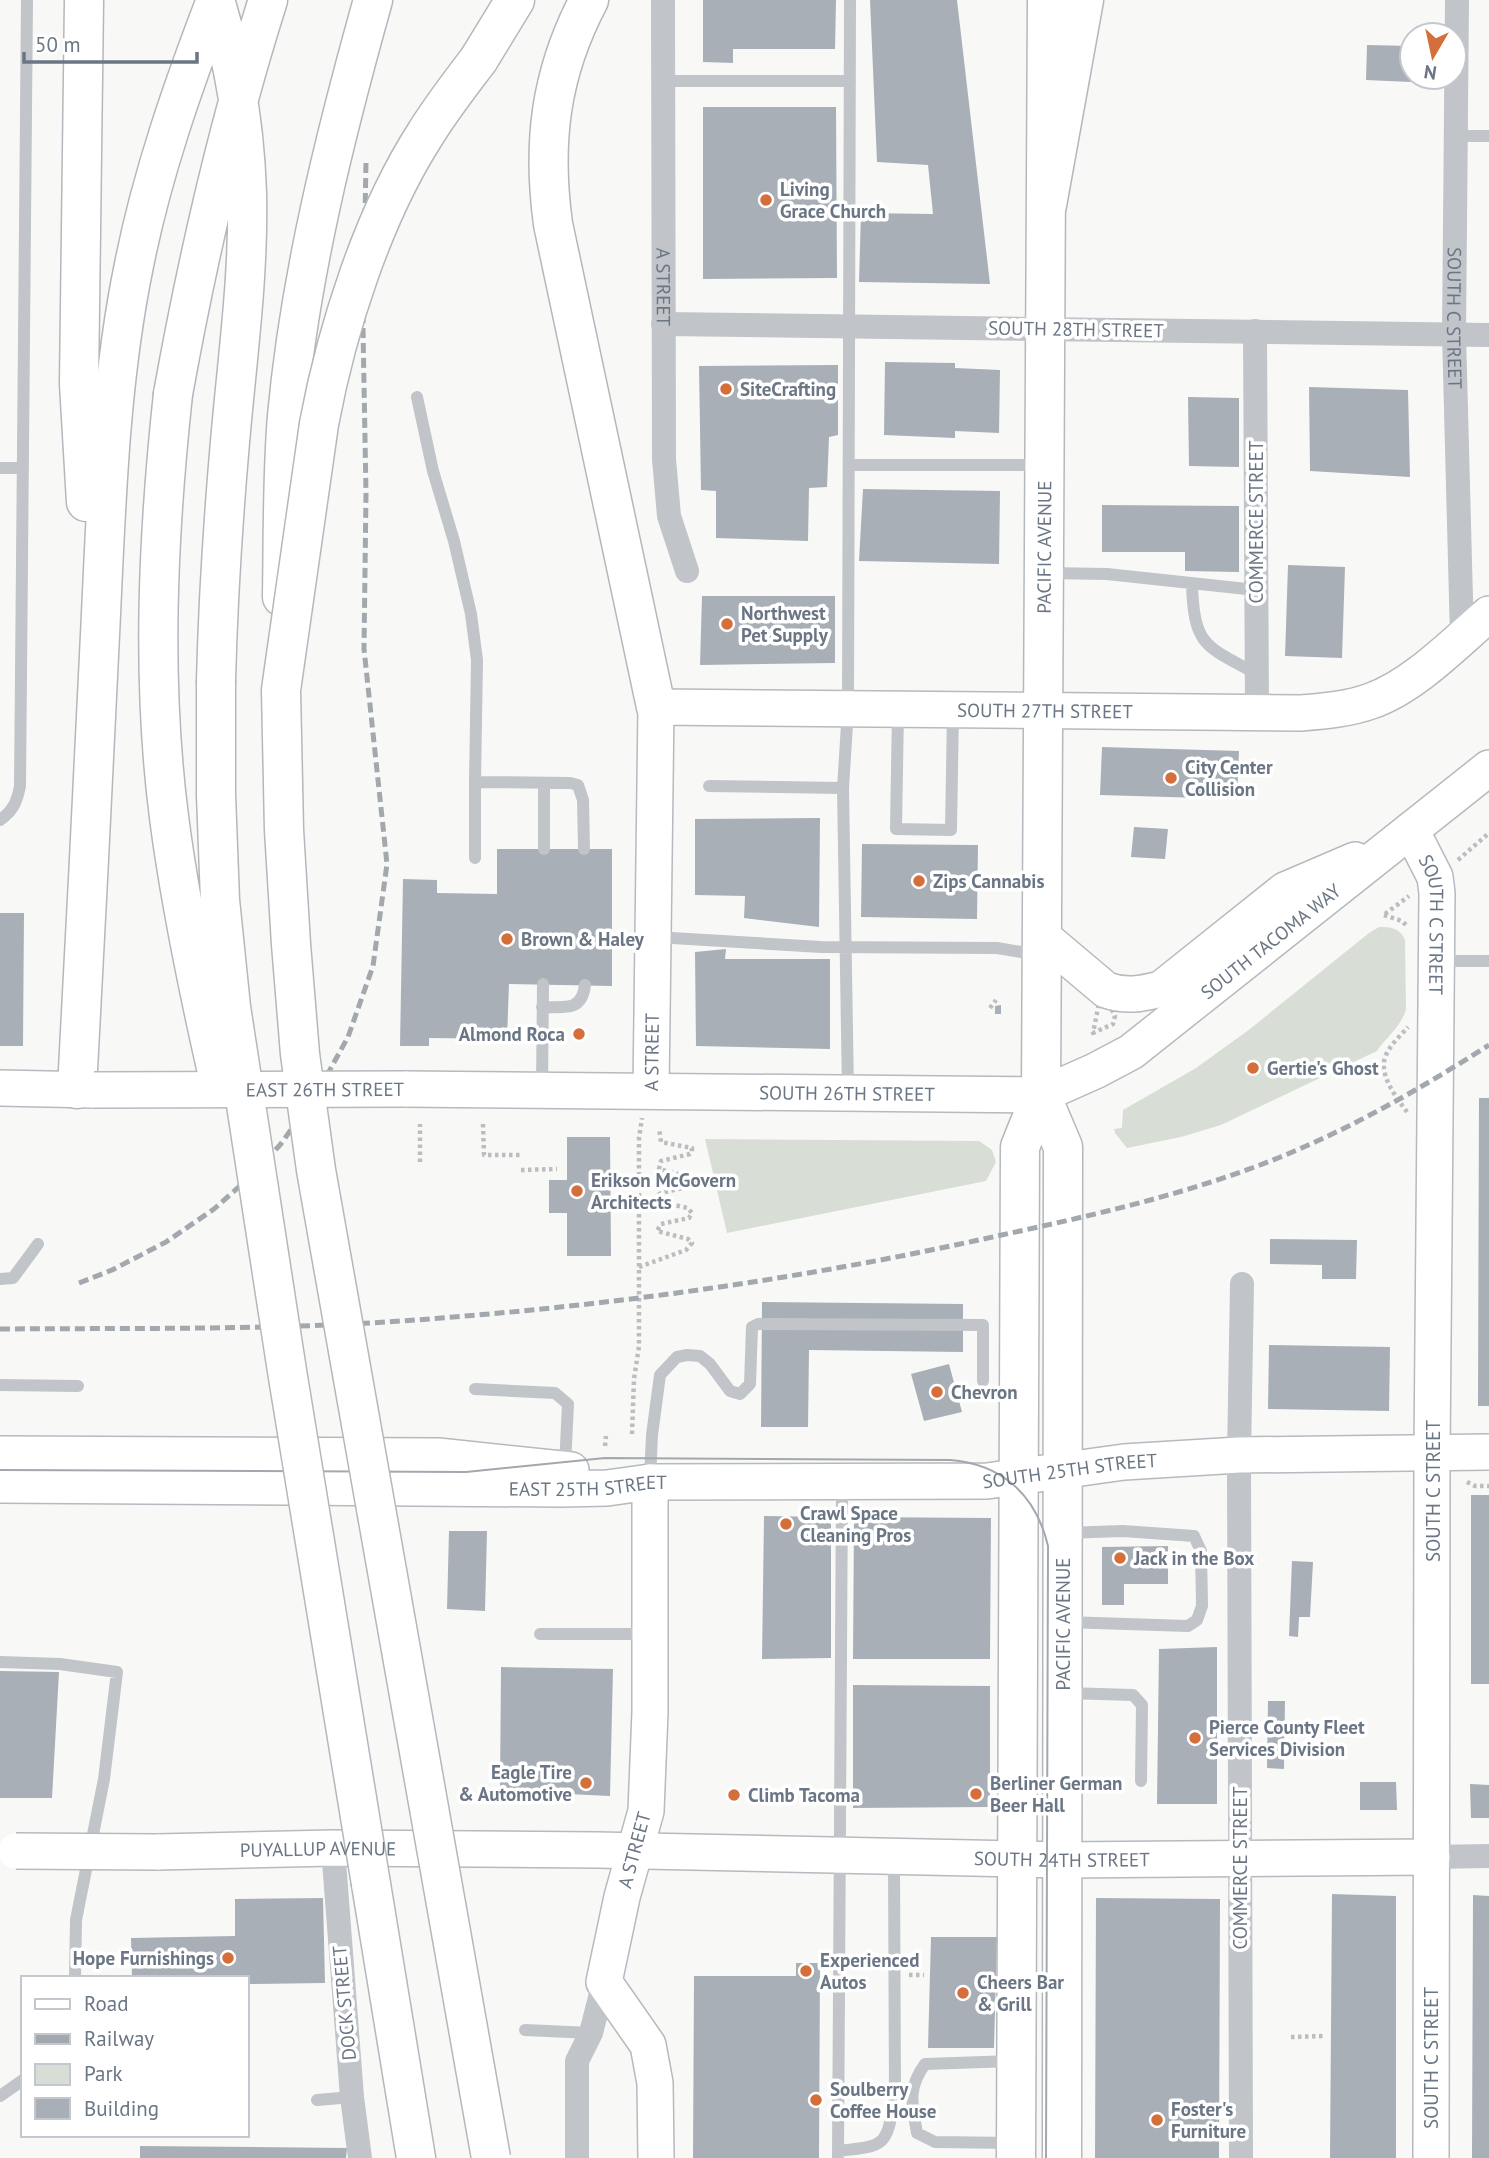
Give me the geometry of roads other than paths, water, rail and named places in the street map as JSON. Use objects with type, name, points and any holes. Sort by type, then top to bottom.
[{"type":"main road","points":[[84,0],[79,384],[97,707]]},
{"type":"main road","points":[[85,1090],[97,707],[109,456],[121,342],[134,265],[165,146],[216,0]]},
{"type":"main road","points":[[216,0],[234,80],[247,193],[246,262],[218,589],[216,795],[220,900],[231,1007],[287,1371],[416,2158]]},
{"type":"main road","points":[[268,0],[249,59],[205,229],[173,394],[164,488],[159,666],[169,815],[191,952],[287,1371]]},
{"type":"main road","points":[[373,0],[313,241],[287,418],[282,542],[281,690],[290,944],[300,1054],[314,1157],[491,2158]]},
{"type":"main road","points":[[281,690],[327,380],[354,290],[376,232],[425,134],[479,59],[515,0]]},
{"type":"main road","points":[[589,0],[570,44],[554,98],[548,138],[548,185],[553,225],[656,707]]},
{"type":"main road","name":"PACIFIC AVENUE","points":[[1016,2151],[1020,1147],[1041,1095],[1047,0]]},
{"type":"main road","points":[[1047,205],[1084,0]]},
{"type":"main road","name":"PACIFIC AVENUE","points":[[1041,1095],[1063,1147],[1062,2158]]},
{"type":"main road","points":[[371,1884],[389,2158]]},
{"type":"street","name":"A STREET","points":[[663,0],[664,460],[669,516],[687,571]]},
{"type":"street","name":"SOUTH C STREET","points":[[1457,0],[1454,334],[1462,637]]},
{"type":"street","name":"SOUTH 28TH STREET","points":[[663,324],[1489,335]]},
{"type":"street","name":"COMMERCE STREET","points":[[1255,331],[1257,712]]},
{"type":"street","name":"SOUTH 27TH STREET","points":[[656,707],[1301,713],[1339,709],[1373,701],[1423,673],[1489,614]]},
{"type":"street","name":"A STREET","points":[[651,1090],[656,707]]},
{"type":"street","name":"SOUTH TACOMA WAY","points":[[1041,1095],[1131,1052],[1489,768]]},
{"type":"street","name":"SOUTH C STREET","points":[[1404,836],[1435,877],[1437,893],[1432,1452],[1431,2158]]},
{"type":"street","points":[[1042,946],[1106,990],[1119,995],[1136,995],[1161,989],[1285,890],[1404,836]]},
{"type":"street","name":"EAST 26TH STREET","points":[[0,1088],[651,1090]]},
{"type":"street","name":"SOUTH 26TH STREET","points":[[651,1090],[1041,1095]]},
{"type":"street","name":"COMMERCE STREET","points":[[1241,2158],[1239,1455],[1242,1284]]},
{"type":"street","name":"SOUTH 25TH STREET","points":[[650,1482],[987,1481],[1124,1462],[1239,1455],[1489,1452]]},
{"type":"street","name":"EAST 25TH STREET","points":[[0,1454],[438,1456],[606,1474],[650,1482]]},
{"type":"street","name":"A STREET","points":[[604,1982],[634,1851],[646,1811],[650,1482]]},
{"type":"street","name":"EAST 25TH STREET","points":[[0,1485],[561,1489],[607,1488],[650,1482]]},
{"type":"street","name":"PUYALLUP AVENUE","points":[[8,1851],[157,1852],[332,1848],[634,1851]]},
{"type":"street","name":"DOCK STREET","points":[[332,1848],[352,2097],[360,2158]]},
{"type":"street","name":"SOUTH 24TH STREET","points":[[634,1851],[1063,1860],[1489,1856]]},
{"type":"street","points":[[577,2158],[577,2061],[591,2033],[604,1982]]},
{"type":"street","points":[[604,1982],[648,2045],[655,2083],[656,2158]]},
{"type":"lane","points":[[0,820],[9,814],[17,802],[20,786],[27,0]]},
{"type":"lane","points":[[848,1093],[843,788],[848,709],[850,0]]},
{"type":"lane","points":[[662,81],[850,81]]},
{"type":"lane","points":[[1456,136],[1489,136]]},
{"type":"lane","points":[[417,397],[433,471],[454,541],[471,614],[477,660],[475,859]]},
{"type":"lane","points":[[849,465],[1045,465]]},
{"type":"lane","points":[[0,468],[23,468]]},
{"type":"lane","points":[[1044,573],[1107,574],[1256,590]]},
{"type":"lane","points":[[1192,584],[1193,616],[1199,634],[1214,651],[1257,674]]},
{"type":"lane","points":[[898,710],[896,829],[951,830],[953,710]]},
{"type":"lane","points":[[475,782],[578,785],[583,800],[584,849]]},
{"type":"lane","points":[[544,783],[544,849]]},
{"type":"lane","points":[[709,786],[843,788]]},
{"type":"lane","points":[[655,937],[844,947],[1042,946]]},
{"type":"lane","points":[[1437,961],[1489,961]]},
{"type":"lane","points":[[542,1090],[543,984]]},
{"type":"lane","points":[[542,1007],[572,1006],[584,996],[585,985]]},
{"type":"lane","points":[[0,1279],[13,1278],[38,1244]]},
{"type":"lane","points":[[650,1482],[652,1435],[660,1375],[677,1357],[700,1356],[710,1364],[730,1391],[740,1394],[750,1384],[752,1327],[758,1324],[983,1325],[983,1381]]},
{"type":"lane","points":[[0,1385],[78,1386]]},
{"type":"lane","points":[[475,1389],[555,1394],[568,1404],[565,1470]]},
{"type":"lane","points":[[842,1482],[838,2155],[872,2147],[884,2138],[889,2129],[895,2098],[894,1856]]},
{"type":"lane","points":[[1063,1533],[1123,1531],[1194,1536],[1201,1551],[1202,1606],[1197,1620],[1188,1626],[1064,1622]]},
{"type":"lane","points":[[540,1634],[650,1634]]},
{"type":"lane","points":[[0,1662],[60,1664],[117,1672],[104,1779],[76,1920],[75,1976]]},
{"type":"lane","points":[[1064,1693],[1133,1695],[1142,1706],[1141,1781]]},
{"type":"lane","points":[[525,2030],[591,2033]]},
{"type":"lane","points":[[1016,2151],[935,2142],[917,2133],[911,2099],[913,2084],[925,2064],[1017,2061]]},
{"type":"lane","points":[[0,2096],[21,2081]]},
{"type":"lane","points":[[317,2100],[352,2097]]},
{"type":"lane","points":[[895,2098],[911,2099]]},
{"type":"tram line","points":[[0,1470],[466,1472],[605,1458],[950,1460],[986,1468],[1001,1476],[1025,1497],[1035,1512],[1048,1546],[1046,2158]]},
{"type":"railway","points":[[79,1283],[112,1270],[166,1242],[214,1209],[280,1145],[316,1095],[348,1037],[373,966],[387,864],[364,649],[366,493],[363,328],[366,161]]},
{"type":"railway","points":[[0,1329],[289,1326],[460,1317],[607,1302],[828,1270],[1128,1206],[1241,1172],[1306,1146],[1360,1120],[1489,1045]]},
{"type":"place","name":"Living Grace Church","points":[[766,200]]},
{"type":"place","name":"SiteCrafting","points":[[726,389]]},
{"type":"place","name":"Northwest Pet Supply","points":[[727,624]]},
{"type":"place","name":"City Center Collision","points":[[1171,778]]},
{"type":"place","name":"Zips Cannabis","points":[[919,881]]},
{"type":"place","name":"Brown & Haley","points":[[507,939]]},
{"type":"place","name":"Almond Roca","points":[[579,1034]]},
{"type":"place","name":"Gertie's Ghost","points":[[1253,1068]]},
{"type":"place","name":"Erikson McGovern Architects","points":[[577,1191]]},
{"type":"place","name":"Chevron","points":[[937,1392]]},
{"type":"place","name":"Crawl Space Cleaning Pros","points":[[786,1524]]},
{"type":"place","name":"Jack in the Box","points":[[1120,1558]]},
{"type":"place","name":"Pierce County Fleet Services Division","points":[[1195,1738]]},
{"type":"place","name":"Eagle Tire & Automotive","points":[[586,1783]]},
{"type":"place","name":"Berliner German Beer Hall","points":[[976,1794]]},
{"type":"place","name":"Climb Tacoma","points":[[734,1795]]},
{"type":"place","name":"Hope Furnishings","points":[[228,1958]]},
{"type":"place","name":"Experienced Autos","points":[[806,1971]]},
{"type":"place","name":"Cheers Bar & Grill","points":[[963,1993]]},
{"type":"place","name":"Soulberry Coffee House","points":[[816,2100]]},
{"type":"place","name":"Foster's Furniture","points":[[1157,2120]]}]
